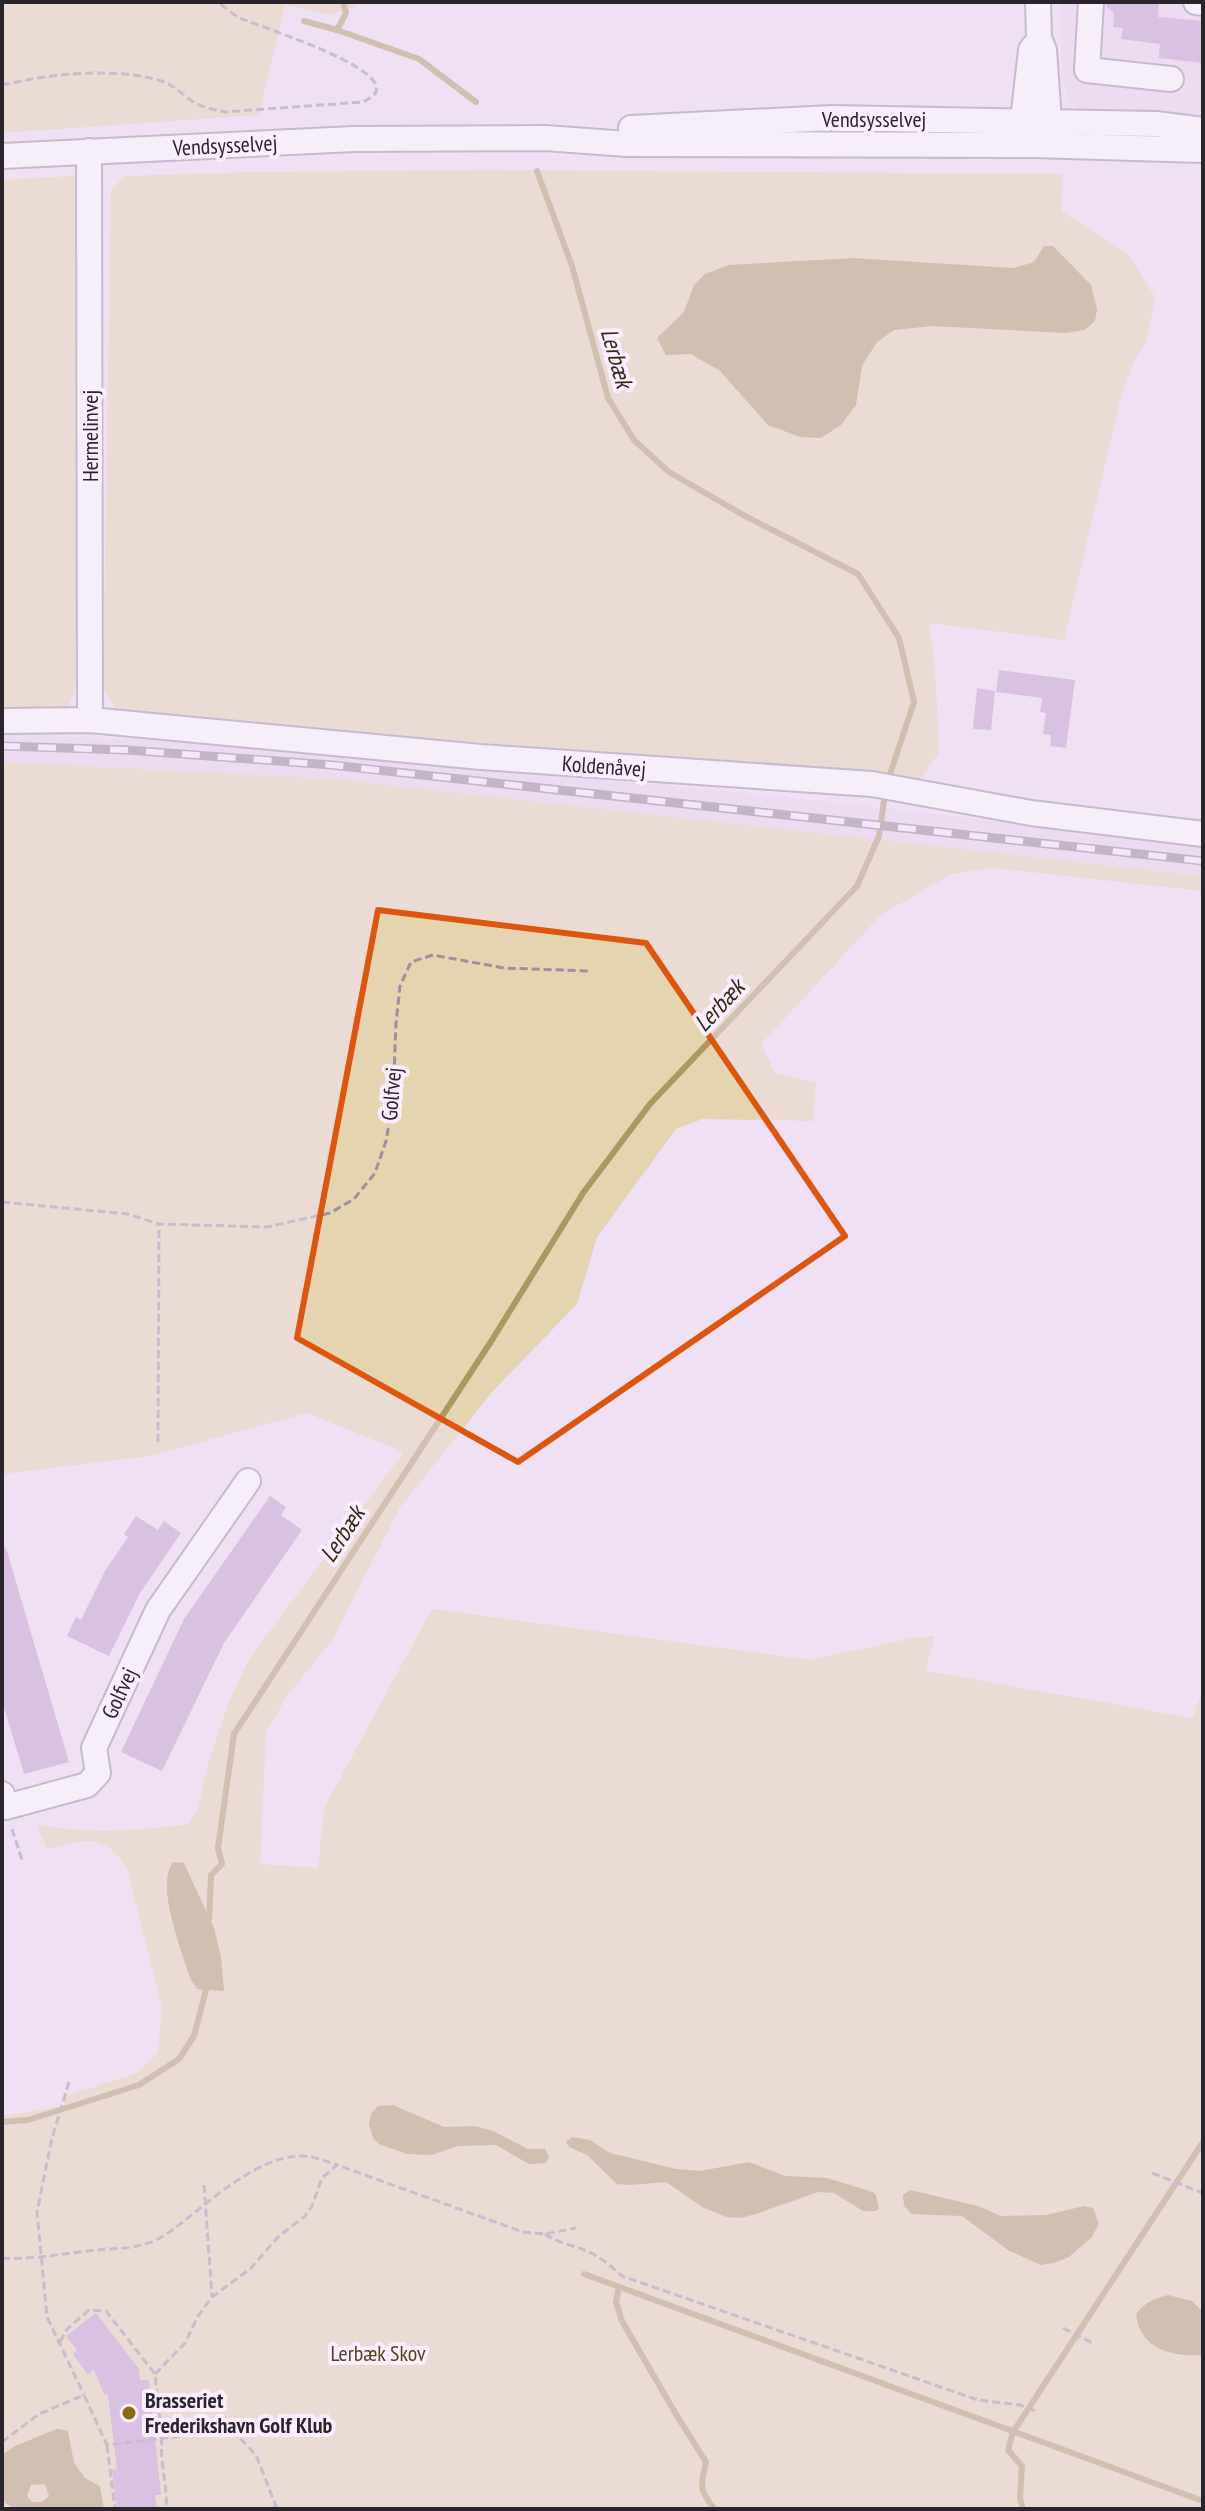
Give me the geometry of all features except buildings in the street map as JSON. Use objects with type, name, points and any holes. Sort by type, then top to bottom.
[{"type":"street","points":[[1034,145],[1049,121],[1038,2]]},
{"type":"street","points":[[1091,2],[1087,70],[1171,79]]},
{"type":"street","points":[[1196,2],[1203,3]]},
{"type":"street","points":[[1034,145],[1023,120],[1031,50],[1039,38]]},
{"type":"street","name":"Vendsysselvej","points":[[545,138],[629,128],[832,118],[1156,124],[1203,130]]},
{"type":"street","name":"Vendsysselvej","points":[[2,156],[354,139],[545,138],[627,144],[1034,145],[1203,150]]},
{"type":"street","name":"Hermelinvej","points":[[89,151],[90,720]]},
{"type":"street","name":"Koldenåvej","points":[[2,721],[90,720],[481,757],[872,784],[1031,813],[1203,834]]},
{"type":"street","name":"Golfvej","points":[[4,1801],[87,1785],[98,1773],[94,1748],[158,1610],[248,1481]]},
{"type":"path","points":[[2,85],[81,73],[156,80],[175,86],[208,109],[225,112],[362,102],[375,93],[371,76],[359,67],[239,18],[218,2]]},
{"type":"path","name":"Golfvej","points":[[2,1202],[128,1214],[159,1224],[267,1227],[330,1213],[354,1199],[375,1173],[386,1141],[393,1101],[400,986],[411,962],[433,955],[504,968],[590,971]]},
{"type":"path","points":[[158,1442],[159,1224]]},
{"type":"path","points":[[4,1801],[23,1863]]},
{"type":"path","points":[[69,2082],[52,2138],[37,2212],[40,2258],[47,2317],[107,2445],[115,2509]]},
{"type":"path","points":[[2,2258],[40,2258],[149,2243],[165,2235],[245,2175],[298,2156],[317,2157],[523,2232],[545,2234],[576,2228]]},
{"type":"path","points":[[155,2374],[185,2343],[198,2316],[212,2297],[250,2269],[279,2236],[305,2216],[322,2178],[337,2165]]},
{"type":"path","points":[[1152,2173],[1203,2193]]},
{"type":"path","points":[[204,2185],[212,2297]]},
{"type":"path","points":[[545,2234],[555,2241],[588,2251],[610,2264],[622,2276],[978,2400],[1020,2405],[1035,2411]]},
{"type":"path","points":[[59,2344],[67,2329],[89,2310],[106,2311],[155,2374],[167,2491],[166,2509]]},
{"type":"path","points":[[1063,2328],[1092,2343]]},
{"type":"path","points":[[2,2442],[39,2414],[84,2395]]},
{"type":"path","points":[[107,2445],[232,2430],[256,2455],[277,2509]]},
{"type":"highlighted area","points":[[378,910],[646,943],[845,1236],[518,1462],[297,1338]]},
{"type":"shaded area","points":[[1061,2],[1203,2],[1203,119],[1089,113],[1075,107],[1061,76]]},
{"type":"shaded area","points":[[1044,246],[1053,246],[1091,285],[1097,309],[1095,321],[1085,330],[1065,333],[932,326],[894,330],[877,342],[862,366],[856,405],[841,425],[821,438],[800,437],[768,425],[720,371],[691,354],[666,355],[657,338],[684,312],[694,285],[705,274],[728,265],[853,258],[1014,268],[1034,262]]},
{"type":"shaded area","points":[[2,734],[333,752],[804,799],[1203,845],[1203,876],[334,779],[2,763]]},
{"type":"shaded area","points":[[173,1862],[184,1863],[214,1928],[224,1991],[197,1989],[190,1978],[168,1902],[168,1872]]},
{"type":"shaded area","points":[[393,2105],[444,2127],[475,2126],[493,2131],[528,2149],[545,2149],[549,2157],[546,2163],[529,2164],[496,2145],[458,2146],[432,2155],[407,2154],[379,2144],[373,2138],[369,2125],[371,2114],[378,2106]]},
{"type":"shaded area","points":[[572,2137],[590,2140],[610,2153],[676,2169],[700,2171],[749,2162],[785,2176],[827,2178],[873,2192],[879,2209],[863,2211],[834,2193],[818,2192],[756,2214],[727,2217],[704,2208],[666,2182],[617,2184],[587,2155],[569,2147],[566,2142]]},
{"type":"shaded area","points":[[910,2190],[978,2206],[1001,2216],[1046,2215],[1084,2206],[1093,2208],[1099,2224],[1092,2237],[1069,2257],[1041,2265],[1008,2250],[962,2216],[912,2214],[904,2206],[903,2195]]},
{"type":"shaded area","points":[[1168,2295],[1192,2301],[1203,2312],[1203,2355],[1169,2352],[1151,2343],[1144,2335],[1136,2314],[1150,2302]]},
{"type":"shaded area","points":[[57,2429],[68,2431],[74,2463],[85,2478],[100,2486],[104,2509],[15,2509],[2,2501],[2,2455],[15,2446]],"holes":[[[45,2484],[49,2496],[42,2502],[32,2502],[27,2496],[31,2485]]]},
{"type":"green space","points":[[2,2],[355,2],[356,6],[331,15],[285,5],[259,115],[2,133]]},
{"type":"green space","points":[[488,170],[1063,174],[1061,211],[1129,256],[1155,297],[1147,340],[1133,364],[1120,401],[1064,640],[929,623],[935,667],[939,752],[917,784],[866,775],[117,712],[103,687],[111,191],[124,176]]},
{"type":"green space","points":[[73,176],[84,190],[75,690],[67,712],[2,712],[2,180]]},
{"type":"green space","name":"Lerbæk Skov","points":[[2,762],[334,779],[1203,876],[1203,891],[993,868],[951,874],[881,915],[761,1044],[775,1073],[816,1083],[813,1121],[702,1119],[676,1129],[597,1237],[577,1304],[492,1392],[399,1509],[333,1639],[287,1696],[266,1732],[260,1864],[318,1868],[324,1808],[432,1609],[810,1660],[935,1636],[925,1671],[1193,1718],[1203,1690],[1203,2509],[2,2509],[2,2116],[63,2106],[66,2096],[137,2073],[158,2053],[162,2007],[127,1869],[110,1848],[93,1841],[47,1849],[37,1825],[75,1830],[113,1830],[189,1824],[198,1807],[210,1757],[229,1702],[249,1659],[404,1452],[307,1413],[150,1456],[2,1474]],"holes":[[[184,1863],[214,1928],[223,1991],[198,1989]]]},
{"type":"waterway","points":[[337,30],[346,13],[343,2]]},
{"type":"waterway","points":[[304,21],[419,59],[476,102]]},
{"type":"waterway","name":"Lerbæk","points":[[537,171],[572,266],[608,398],[634,440],[669,472],[745,516],[858,574],[899,638],[914,702],[887,783]]},
{"type":"waterway","name":"Lerbæk","points":[[209,1919],[211,1875],[222,1864],[218,1848],[234,1734],[492,1340],[583,1193],[650,1104],[857,886],[879,836],[885,794]]},
{"type":"waterway","name":"Lerbæk","points":[[2,2122],[28,2120],[139,2085],[179,2059],[194,2036],[206,1990]]},
{"type":"waterway","points":[[1023,2509],[1020,2498],[1022,2466],[1008,2450],[1013,2432],[1203,2142]]},
{"type":"waterway","points":[[584,2274],[1203,2501]]},
{"type":"waterway","points":[[619,2287],[616,2302],[622,2321],[706,2462],[702,2487],[714,2509]]},
{"type":"railway","points":[[2,746],[127,750],[332,765],[1203,861]]},
{"type":"place","name":"Brasseriet Frederikshavn Golf Klub","points":[[129,2413]]}]
